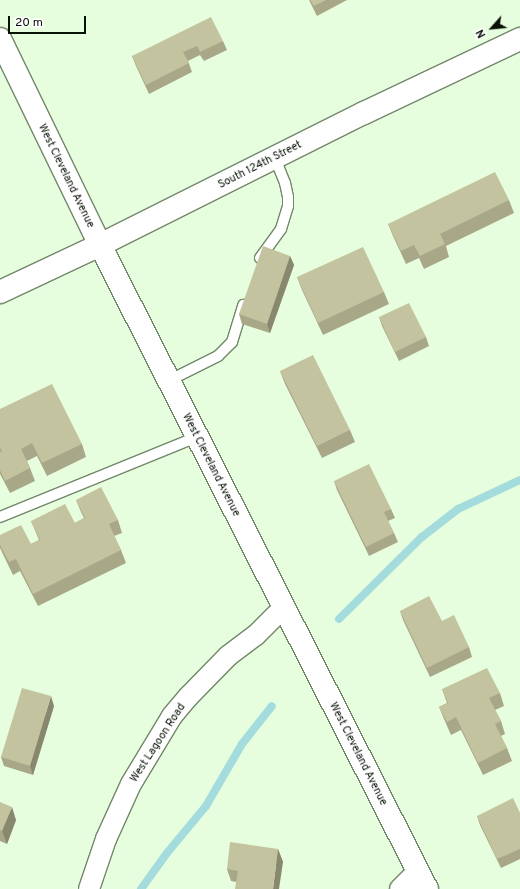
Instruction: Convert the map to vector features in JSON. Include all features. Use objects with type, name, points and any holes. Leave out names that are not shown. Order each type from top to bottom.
[{"type":"main road","name":"South 124th Street","points":[[0,292],[100,246],[275,158],[520,39]]},
{"type":"main road","name":"West Cleveland Avenue","points":[[0,40],[100,246],[422,880]]},
{"type":"street","name":"West Lagoon Road","points":[[89,889],[106,839],[131,784],[172,716],[188,697],[228,656],[255,636],[283,608]]},
{"type":"street","points":[[400,889],[422,880]]},
{"type":"lane","points":[[256,270],[267,247],[281,229],[288,206],[285,183],[275,158]]},
{"type":"lane","points":[[168,381],[218,356],[232,342],[247,292]]},
{"type":"lane","points":[[0,517],[197,437]]},
{"type":"building","points":[[310,0],[326,0],[314,6]]},
{"type":"building","points":[[211,17],[223,41],[200,52],[197,46],[183,52],[189,63],[146,85],[132,56]]},
{"type":"building","points":[[495,172],[509,200],[440,234],[445,244],[420,256],[414,245],[401,251],[388,224]]},
{"type":"building","points":[[263,246],[290,256],[267,324],[239,314]]},
{"type":"building","points":[[363,247],[384,292],[318,323],[297,277]]},
{"type":"building","points":[[409,303],[426,337],[395,352],[379,317]]},
{"type":"building","points":[[313,355],[350,430],[317,446],[280,371]]},
{"type":"building","points":[[52,384],[82,444],[42,463],[32,443],[21,449],[30,468],[5,481],[0,470],[0,452],[2,451],[0,448],[0,409]]},
{"type":"building","points":[[369,464],[391,509],[384,512],[394,533],[366,547],[334,481]]},
{"type":"building","points":[[101,487],[118,520],[109,524],[121,550],[33,594],[16,559],[9,562],[0,545],[0,535],[21,525],[31,544],[40,540],[31,521],[65,504],[75,523],[85,518],[76,500]]},
{"type":"building","points":[[429,596],[442,621],[454,615],[469,647],[427,668],[400,611]]},
{"type":"building","points":[[487,668],[500,693],[489,698],[501,721],[495,724],[507,748],[478,763],[456,717],[447,722],[439,707],[448,703],[442,689]]},
{"type":"building","points":[[22,688],[51,696],[30,766],[1,757]]},
{"type":"building","points":[[513,798],[520,813],[520,849],[497,859],[477,816]]},
{"type":"building","points":[[0,802],[12,807],[2,831],[0,830]]},
{"type":"building","points":[[230,842],[278,849],[273,889],[235,889],[238,871],[227,869]]},
{"type":"waterway","points":[[339,619],[422,537],[458,509],[520,480]]},
{"type":"waterway","points":[[141,889],[167,853],[206,806],[242,744],[272,706]]}]
